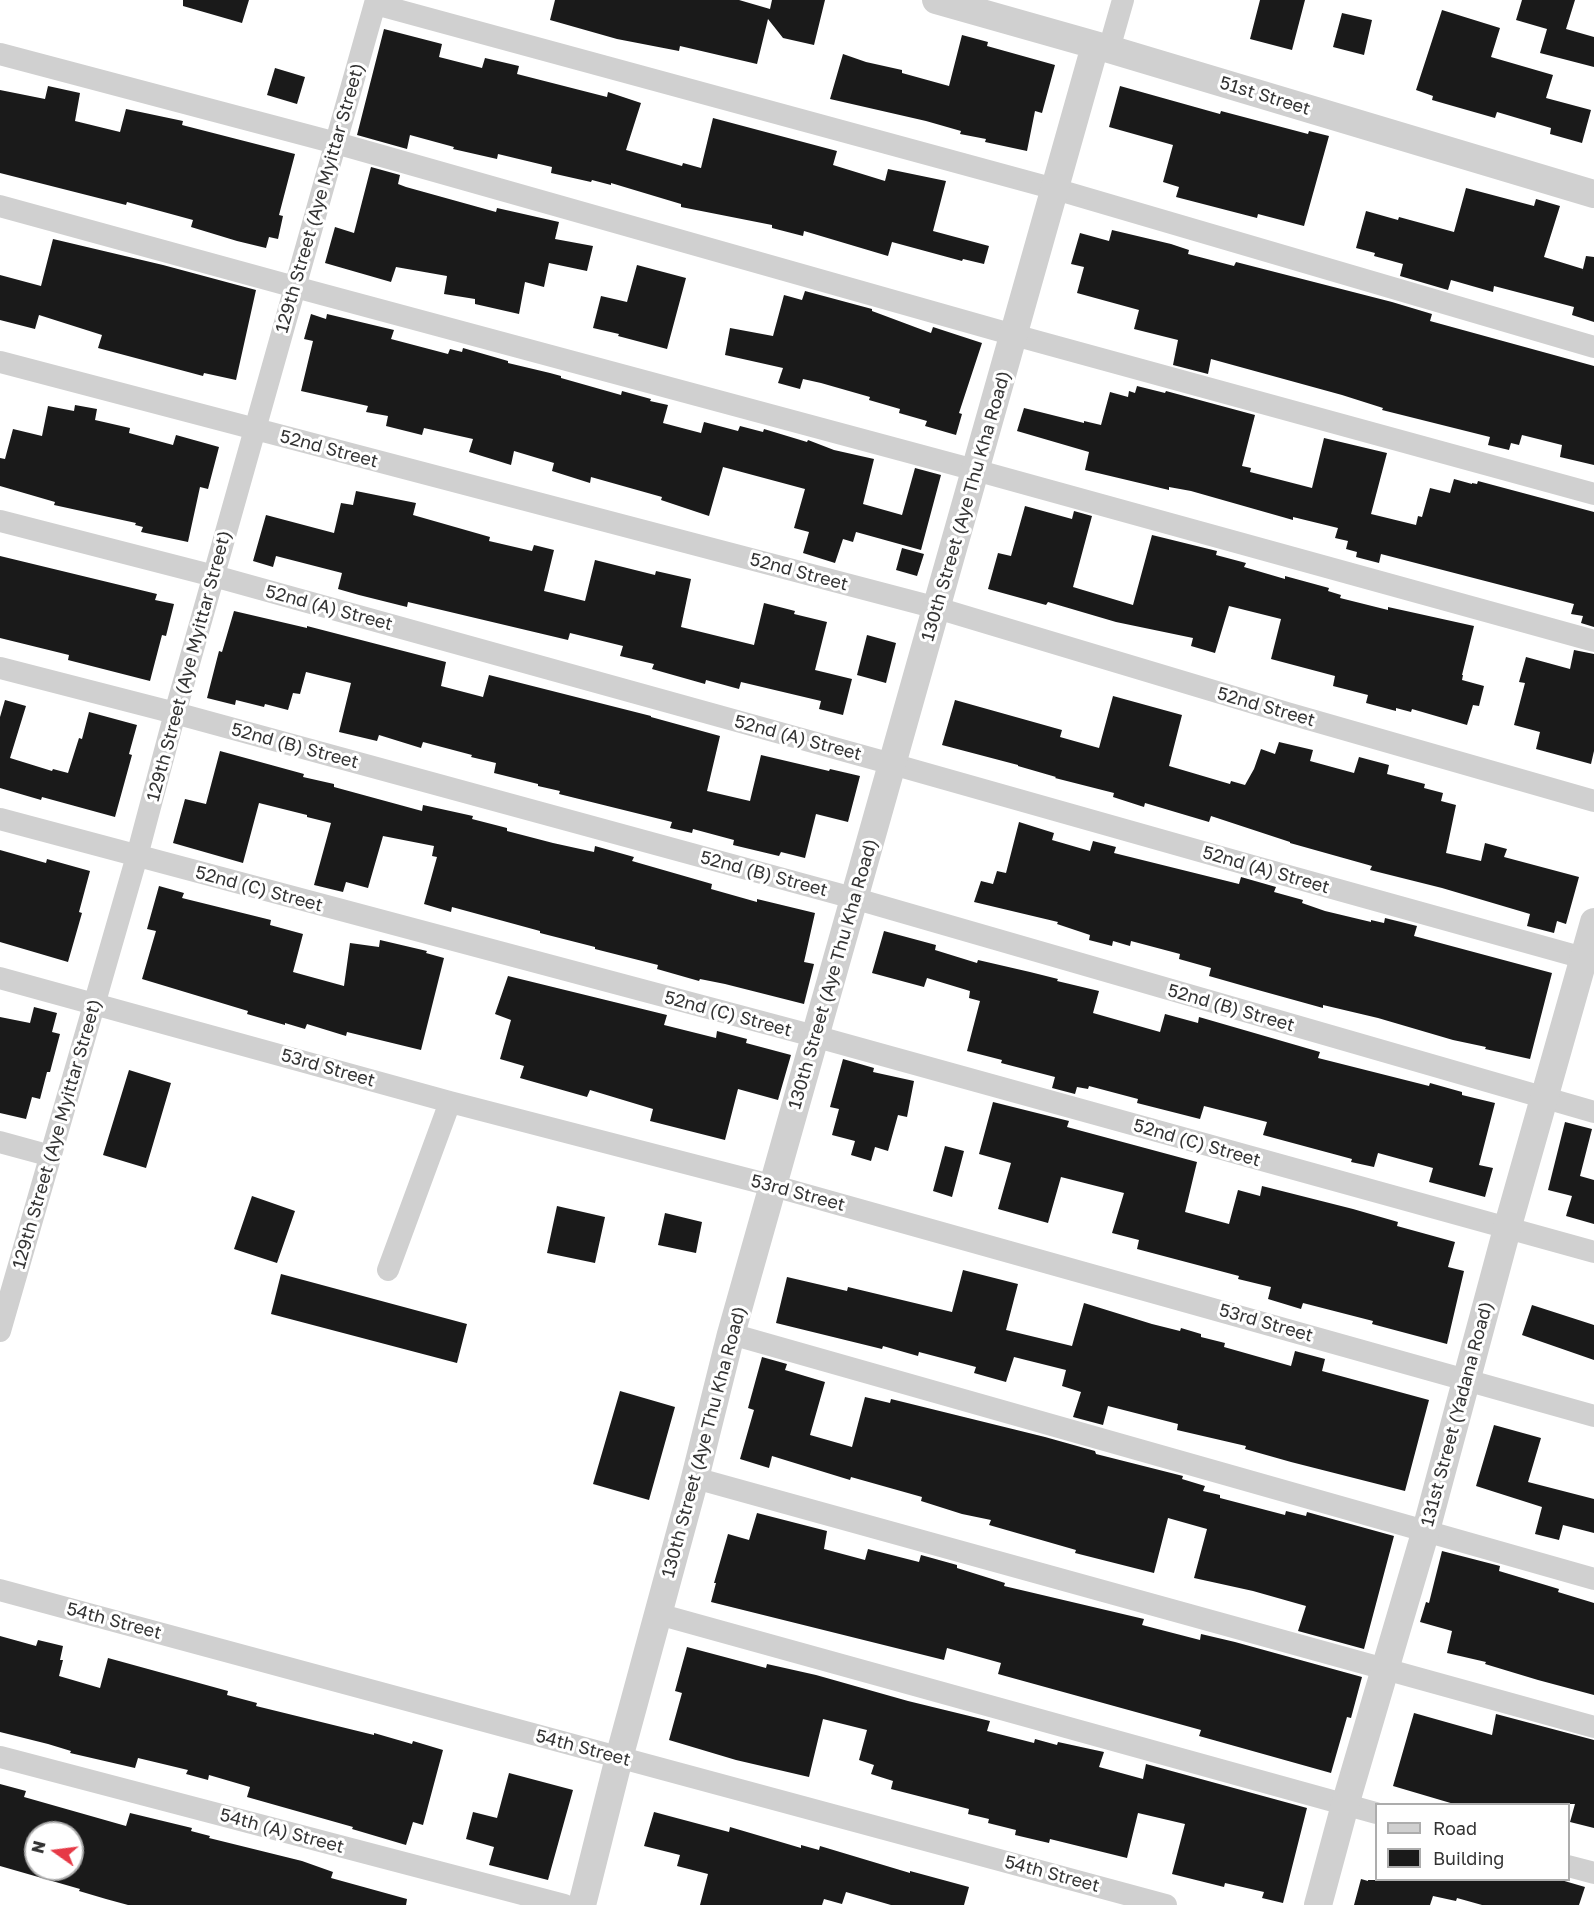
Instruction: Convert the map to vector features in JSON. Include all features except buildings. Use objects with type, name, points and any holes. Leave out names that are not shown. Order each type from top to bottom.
[{"type":"street","name":"51st Street","points":[[936,0],[1102,47],[1594,194]]},
{"type":"street","points":[[1102,47],[1123,0]]},
{"type":"street","points":[[375,2],[1055,189],[1594,346]]},
{"type":"street","name":"129th Street (Aye Myittar Street)","points":[[0,1331],[5,1295],[51,1156],[95,1003],[375,2]]},
{"type":"street","name":"130th Street (Aye Thu Kha Road)","points":[[582,1905],[731,1334],[814,1036],[1055,189],[1102,47]]},
{"type":"street","points":[[0,54],[336,143],[1594,494]]},
{"type":"street","points":[[0,206],[975,470],[1594,641]]},
{"type":"street","name":"52nd Street","points":[[0,362],[937,609],[1594,801]]},
{"type":"street","name":"52nd (A) Street","points":[[0,521],[213,576],[1589,959]]},
{"type":"street","name":"52nd (B) Street","points":[[0,668],[175,713],[853,898],[1594,1112]]},
{"type":"street","name":"52nd (C) Street","points":[[0,819],[814,1036],[1594,1252]]},
{"type":"street","name":"131st Street (Yadana Road)","points":[[1318,1905],[1426,1530],[1544,1099],[1589,959],[1594,922]]},
{"type":"street","name":"53rd Street","points":[[0,978],[450,1102],[774,1186],[1594,1416]]},
{"type":"street","points":[[388,1270],[450,1102]]},
{"type":"street","points":[[0,1142],[51,1156]]},
{"type":"street","points":[[731,1334],[1594,1579]]},
{"type":"street","points":[[695,1478],[1594,1727]]},
{"type":"street","name":"54th Street","points":[[0,1590],[1166,1905]]},
{"type":"street","points":[[658,1614],[1375,1812]]},
{"type":"street","name":"54th (A) Street","points":[[0,1757],[564,1905]]},
{"type":"street","points":[[1570,1866],[1594,1873]]}]
